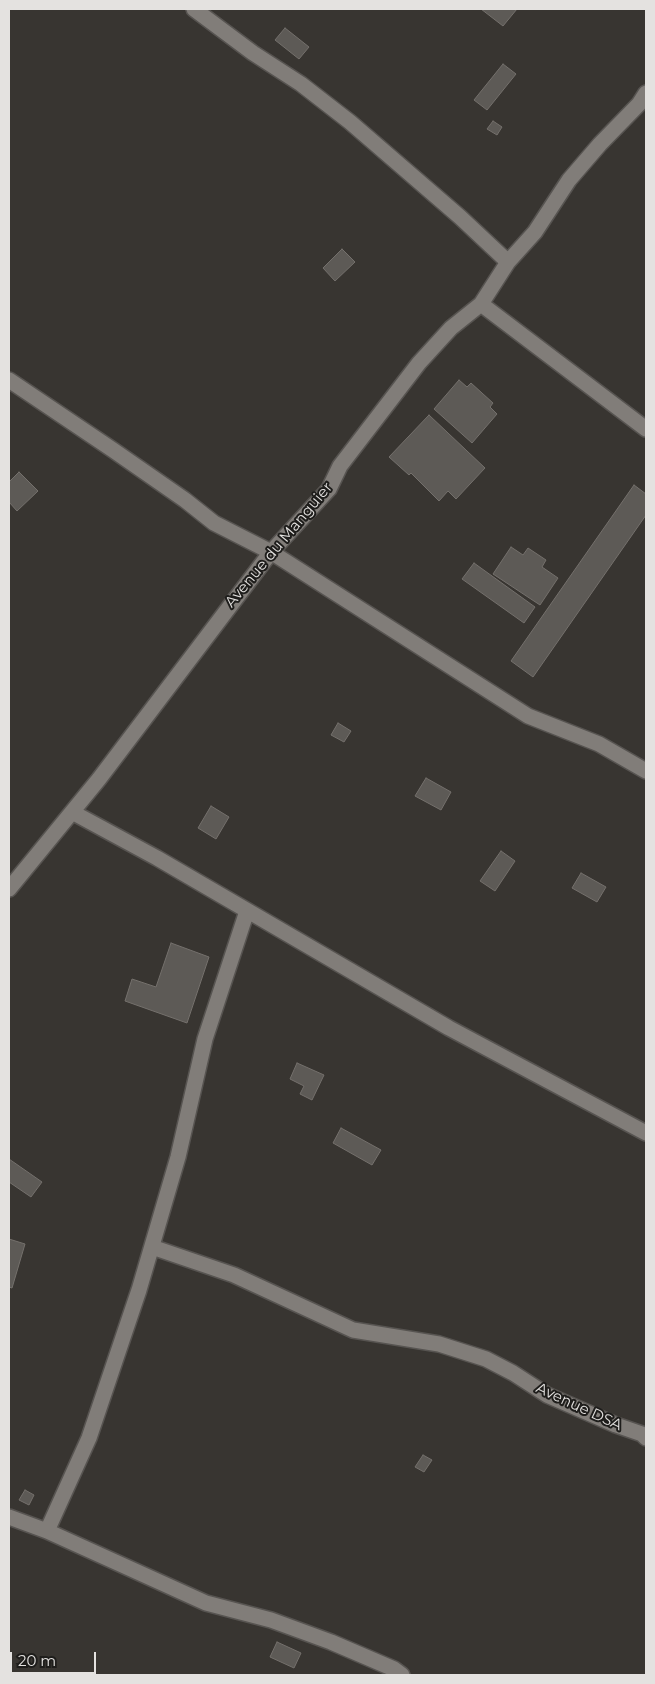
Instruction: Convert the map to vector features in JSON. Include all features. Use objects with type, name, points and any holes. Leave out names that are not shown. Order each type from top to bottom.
[{"type":"street","points":[[194,9],[350,122],[460,216],[508,262]]},
{"type":"street","name":"Avenue du Manguier","points":[[9,889],[72,812],[271,552],[329,489],[340,466],[419,363],[451,328],[481,304],[508,262],[535,232],[569,180],[600,144],[639,104],[646,93]]},
{"type":"street","points":[[481,304],[646,429]]},
{"type":"street","points":[[9,380],[114,450],[214,523],[271,552],[528,716],[598,744],[646,771]]},
{"type":"street","points":[[72,812],[157,858],[449,1028],[646,1133]]},
{"type":"street","points":[[47,1531],[89,1438],[139,1290],[178,1157],[205,1039],[246,911]]},
{"type":"street","name":"Avenue DSA","points":[[152,1247],[234,1275],[353,1330],[439,1344],[486,1359],[513,1373],[547,1395],[616,1425],[642,1434],[646,1438]]},
{"type":"street","points":[[9,1517],[47,1531],[206,1603],[271,1620],[331,1642],[394,1669],[402,1675]]},
{"type":"building","points":[[481,9],[517,9],[503,26]]},
{"type":"building","points":[[285,28],[309,47],[299,59],[275,40]]},
{"type":"building","points":[[503,64],[516,74],[487,110],[474,100]]},
{"type":"building","points":[[493,121],[502,127],[497,135],[487,129]]},
{"type":"building","points":[[342,249],[355,262],[335,281],[323,268]]},
{"type":"building","points":[[459,380],[467,387],[471,383],[493,403],[490,407],[497,414],[472,443],[434,409]]},
{"type":"building","points":[[429,415],[485,468],[456,499],[448,491],[439,501],[411,473],[409,475],[389,457]]},
{"type":"building","points":[[19,472],[38,491],[17,511],[9,502],[9,482]]},
{"type":"building","points":[[634,485],[646,494],[646,515],[533,677],[511,661]]},
{"type":"building","points":[[511,547],[523,555],[528,548],[546,560],[542,567],[558,578],[540,605],[493,574]]},
{"type":"building","points":[[474,563],[535,607],[524,623],[462,579]]},
{"type":"building","points":[[338,723],[351,731],[344,742],[331,735]]},
{"type":"building","points":[[426,778],[451,792],[441,810],[415,796]]},
{"type":"building","points":[[211,806],[229,817],[216,839],[198,828]]},
{"type":"building","points":[[501,851],[515,861],[495,891],[480,881]]},
{"type":"building","points":[[581,873],[606,887],[597,902],[572,888]]},
{"type":"building","points":[[171,943],[209,957],[187,1023],[125,1001],[132,979],[156,987]]},
{"type":"building","points":[[297,1063],[324,1075],[312,1100],[300,1094],[304,1086],[290,1079]]},
{"type":"building","points":[[341,1128],[381,1150],[372,1165],[333,1143]]},
{"type":"building","points":[[9,1159],[42,1182],[31,1197],[9,1182]]},
{"type":"building","points":[[9,1239],[25,1244],[12,1288],[9,1287]]},
{"type":"building","points":[[423,1455],[432,1460],[424,1472],[415,1467]]},
{"type":"building","points":[[25,1490],[34,1495],[29,1505],[19,1500]]},
{"type":"building","points":[[277,1642],[301,1653],[294,1668],[270,1657]]}]
